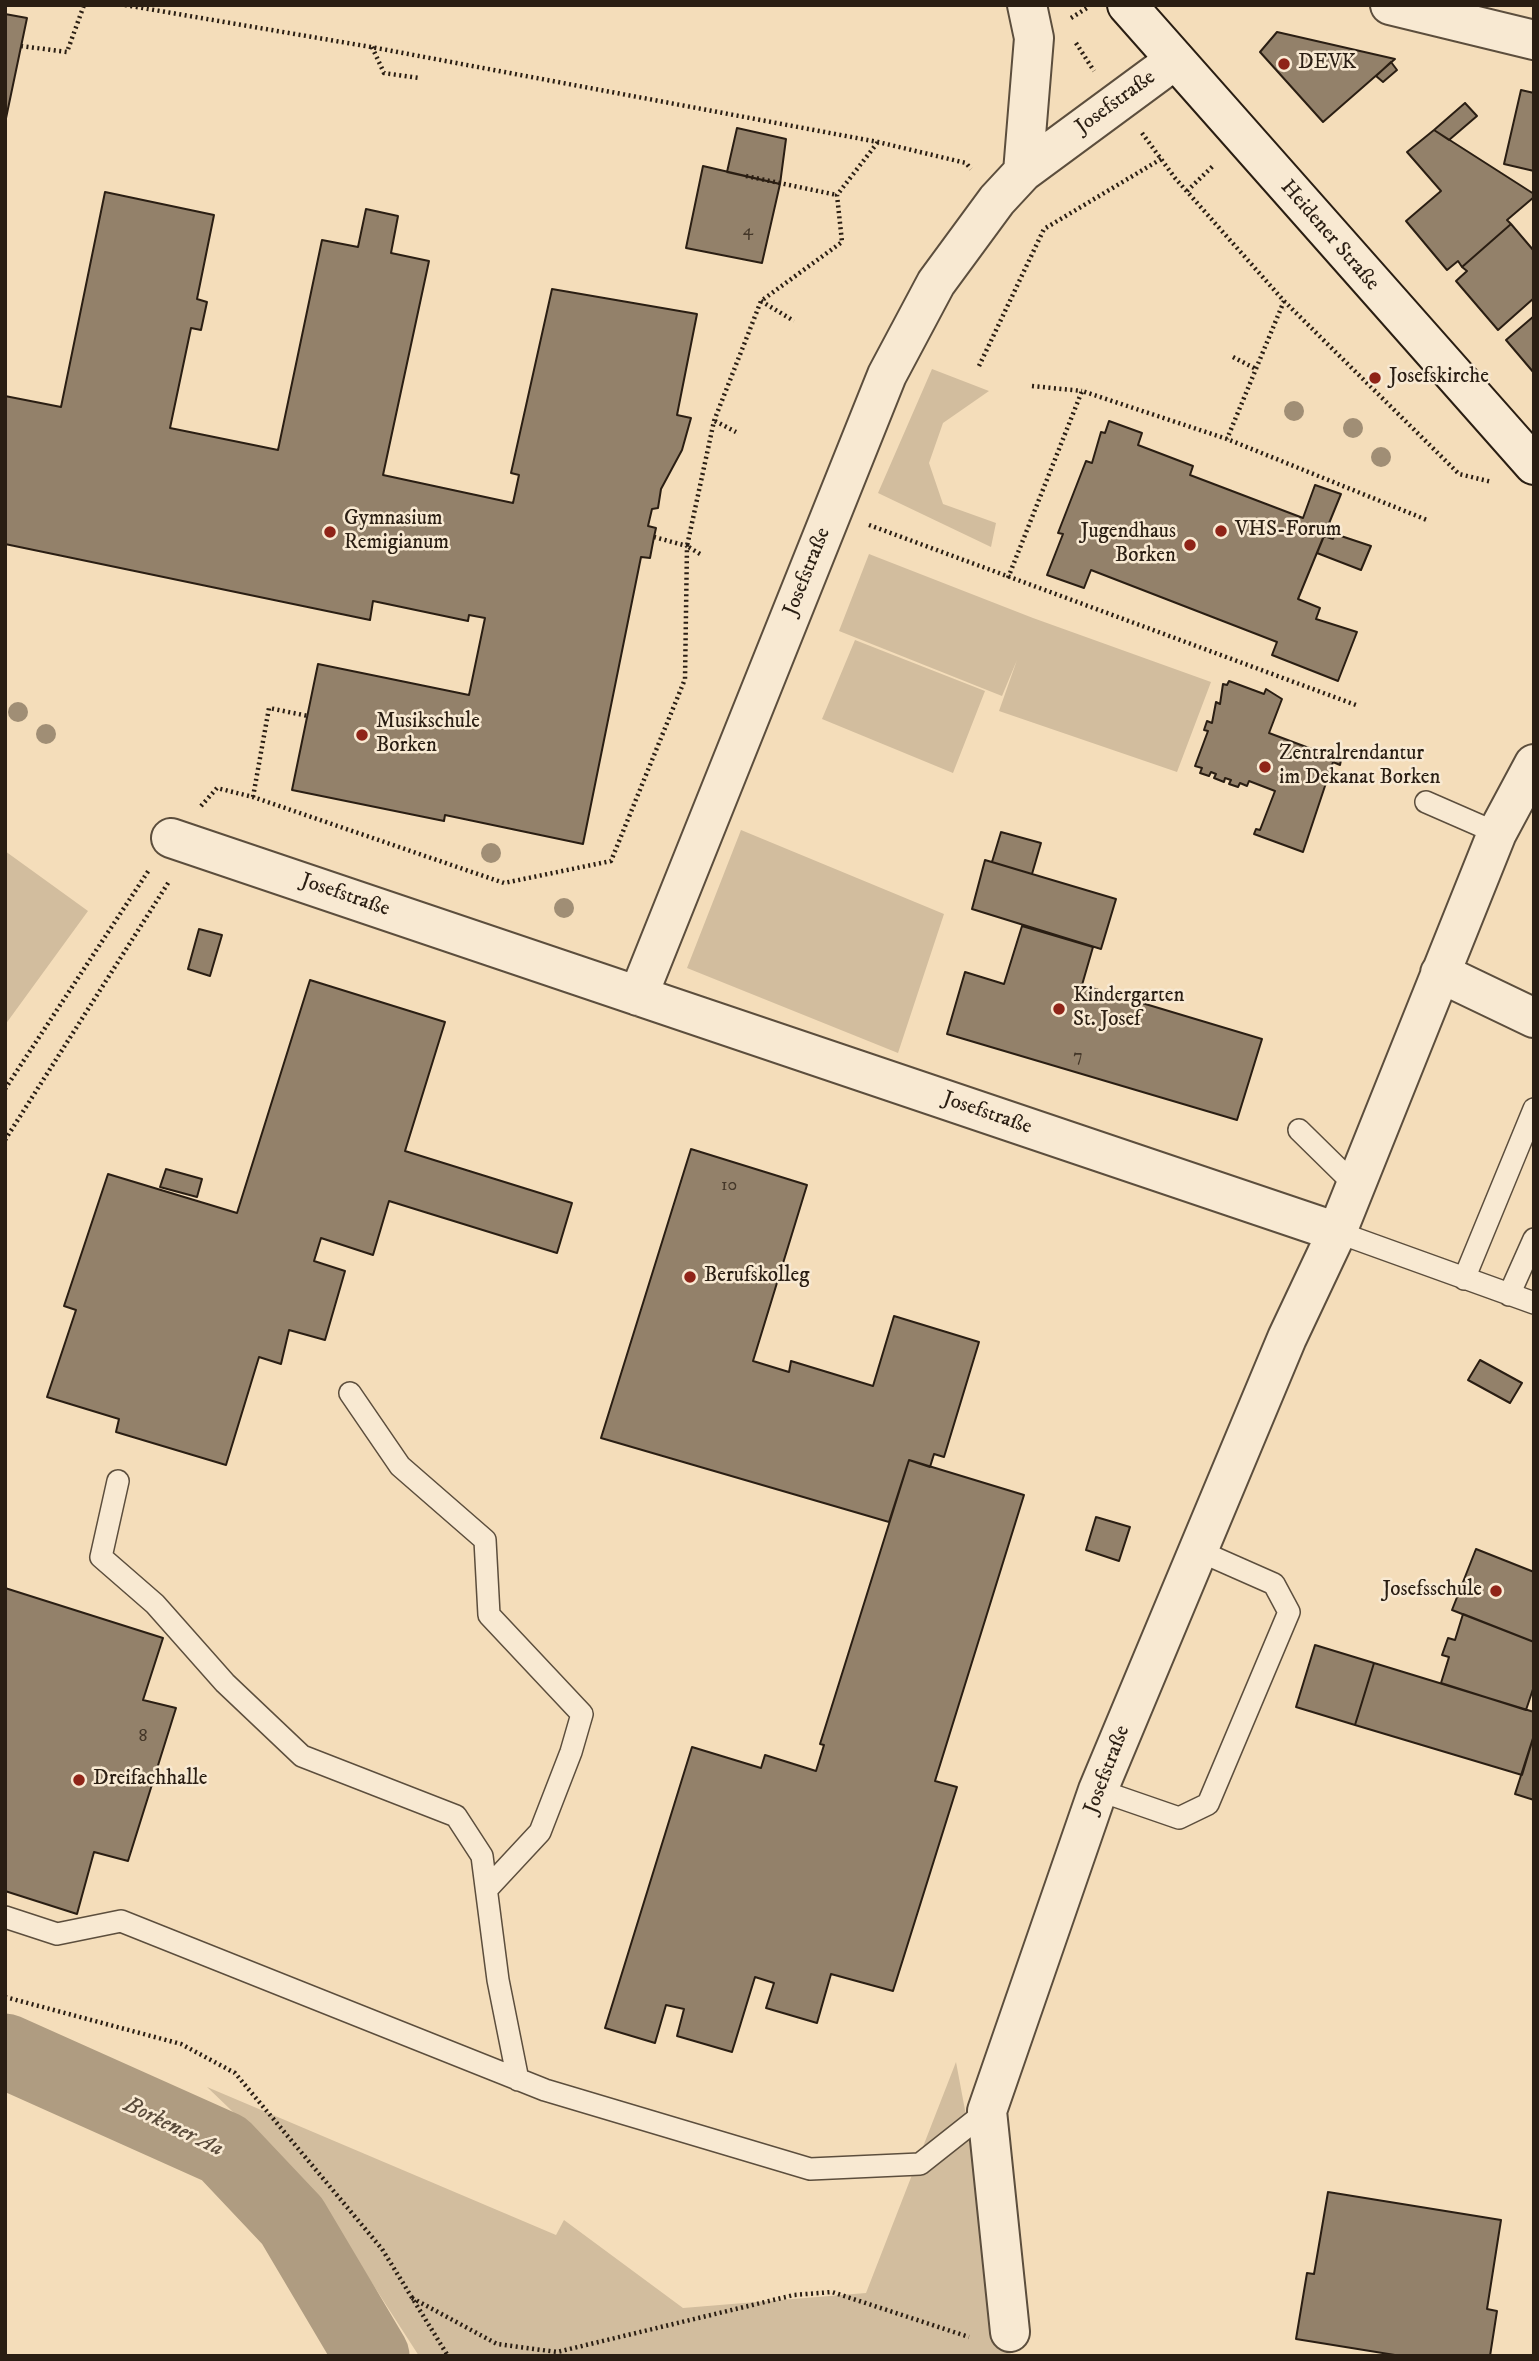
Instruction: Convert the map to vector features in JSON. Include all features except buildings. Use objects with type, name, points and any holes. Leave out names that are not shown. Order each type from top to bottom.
[{"type":"street","points":[[1023,172],[1034,38],[1027,5]]},
{"type":"street","name":"Heidener Straße","points":[[1127,5],[1534,465]]},
{"type":"street","points":[[1390,5],[1534,40]]},
{"type":"street","name":"Josefstraße","points":[[638,996],[905,337],[936,284],[997,200],[1023,172],[1175,60]]},
{"type":"street","name":"Josefstraße","points":[[1010,2332],[987,2111],[1098,1790],[1287,1338],[1336,1232],[1497,832],[1534,764]]},
{"type":"street","name":"Josefstraße","points":[[182,841],[1336,1232]]},
{"type":"street","points":[[1440,973],[1534,1018]]},
{"type":"lane","points":[[1426,802],[1497,832]]},
{"type":"lane","points":[[1464,1279],[1534,1109]]},
{"type":"lane","points":[[1300,1130],[1355,1185]]},
{"type":"lane","points":[[1336,1232],[1534,1303]]},
{"type":"lane","points":[[1509,1295],[1534,1239]]},
{"type":"lane","points":[[350,1393],[400,1466],[485,1540],[489,1615],[582,1714],[571,1752],[540,1832],[487,1889]]},
{"type":"lane","points":[[118,1481],[101,1558],[155,1604],[225,1683],[302,1756],[456,1816],[482,1856],[498,1980],[518,2080]]},
{"type":"lane","points":[[1098,1790],[1178,1818],[1208,1804],[1289,1612],[1274,1584],[1197,1550]]},
{"type":"lane","points":[[5,1917],[57,1934],[121,1920],[518,2080],[810,2169],[920,2164],[987,2111]]},
{"type":"path","points":[[21,46],[67,52],[84,5]]},
{"type":"path","points":[[125,5],[371,47],[878,142],[966,163],[997,200]]},
{"type":"path","points":[[371,47],[384,73],[419,78]]},
{"type":"path","points":[[1148,140],[1187,191],[1284,301],[1460,474]]},
{"type":"path","points":[[5,1089],[218,788],[253,797],[504,883],[611,861],[685,679],[687,546],[714,421],[761,301],[842,242],[837,195],[878,142]]},
{"type":"path","points":[[979,366],[1044,229],[1161,159]]},
{"type":"path","points":[[1187,191],[1218,162]]},
{"type":"path","points":[[746,176],[837,195]]},
{"type":"path","points":[[761,301],[794,321]]},
{"type":"path","points":[[1227,439],[1284,301]]},
{"type":"path","points":[[1233,357],[1256,369]]},
{"type":"path","points":[[1032,386],[1082,391],[1227,439],[1427,520]]},
{"type":"path","points":[[1007,578],[1082,391]]},
{"type":"path","points":[[714,421],[736,432]]},
{"type":"path","points":[[833,511],[1007,578],[1356,705]]},
{"type":"path","points":[[654,537],[687,546],[699,554]]},
{"type":"path","points":[[253,797],[269,708],[308,716]]},
{"type":"path","points":[[5,1139],[182,841]]},
{"type":"path","points":[[5,1997],[181,2044],[235,2073],[382,2249],[448,2356]]},
{"type":"path","points":[[412,2298],[497,2344],[557,2352],[794,2295],[832,2292],[971,2338]]},
{"type":"shaded area","points":[[932,369],[989,391],[943,423],[929,463],[943,504],[996,523],[991,547],[878,493]]},
{"type":"shaded area","points":[[869,554],[1033,618],[1211,682],[1177,772],[999,711],[1017,660],[1002,696],[839,631]]},
{"type":"shaded area","points":[[855,640],[985,691],[953,773],[822,719]]},
{"type":"shaded area","points":[[741,830],[944,914],[898,1053],[687,968]]},
{"type":"shaded area","points":[[5,851],[88,911],[5,1025]]},
{"type":"shaded area","points":[[956,2062],[1011,2356],[419,2356],[341,2235],[255,2133],[207,2087],[556,2235],[564,2220],[683,2308],[866,2293]]},
{"type":"waterway","name":"Borkener Aa","points":[[5,2051],[224,2149],[292,2221],[372,2356]]},
{"type":"place","name":"DEVK","points":[[1284,64]]},
{"type":"place","name":"Josefskirche","points":[[1375,378]]},
{"type":"place","name":"VHS-Forum","points":[[1221,531]]},
{"type":"place","name":"Gymnasium Remigianum","points":[[330,532]]},
{"type":"place","name":"Jugendhaus Borken","points":[[1190,545]]},
{"type":"place","name":"Musikschule Borken","points":[[362,735]]},
{"type":"place","name":"Zentralrendantur im Dekanat Borken","points":[[1265,767]]},
{"type":"place","name":"Kindergarten St. Josef","points":[[1059,1009]]},
{"type":"place","name":"Berufskolleg","points":[[690,1277]]},
{"type":"place","name":"Josefsschule","points":[[1496,1591]]},
{"type":"place","name":"Dreifachhalle","points":[[79,1780]]}]
